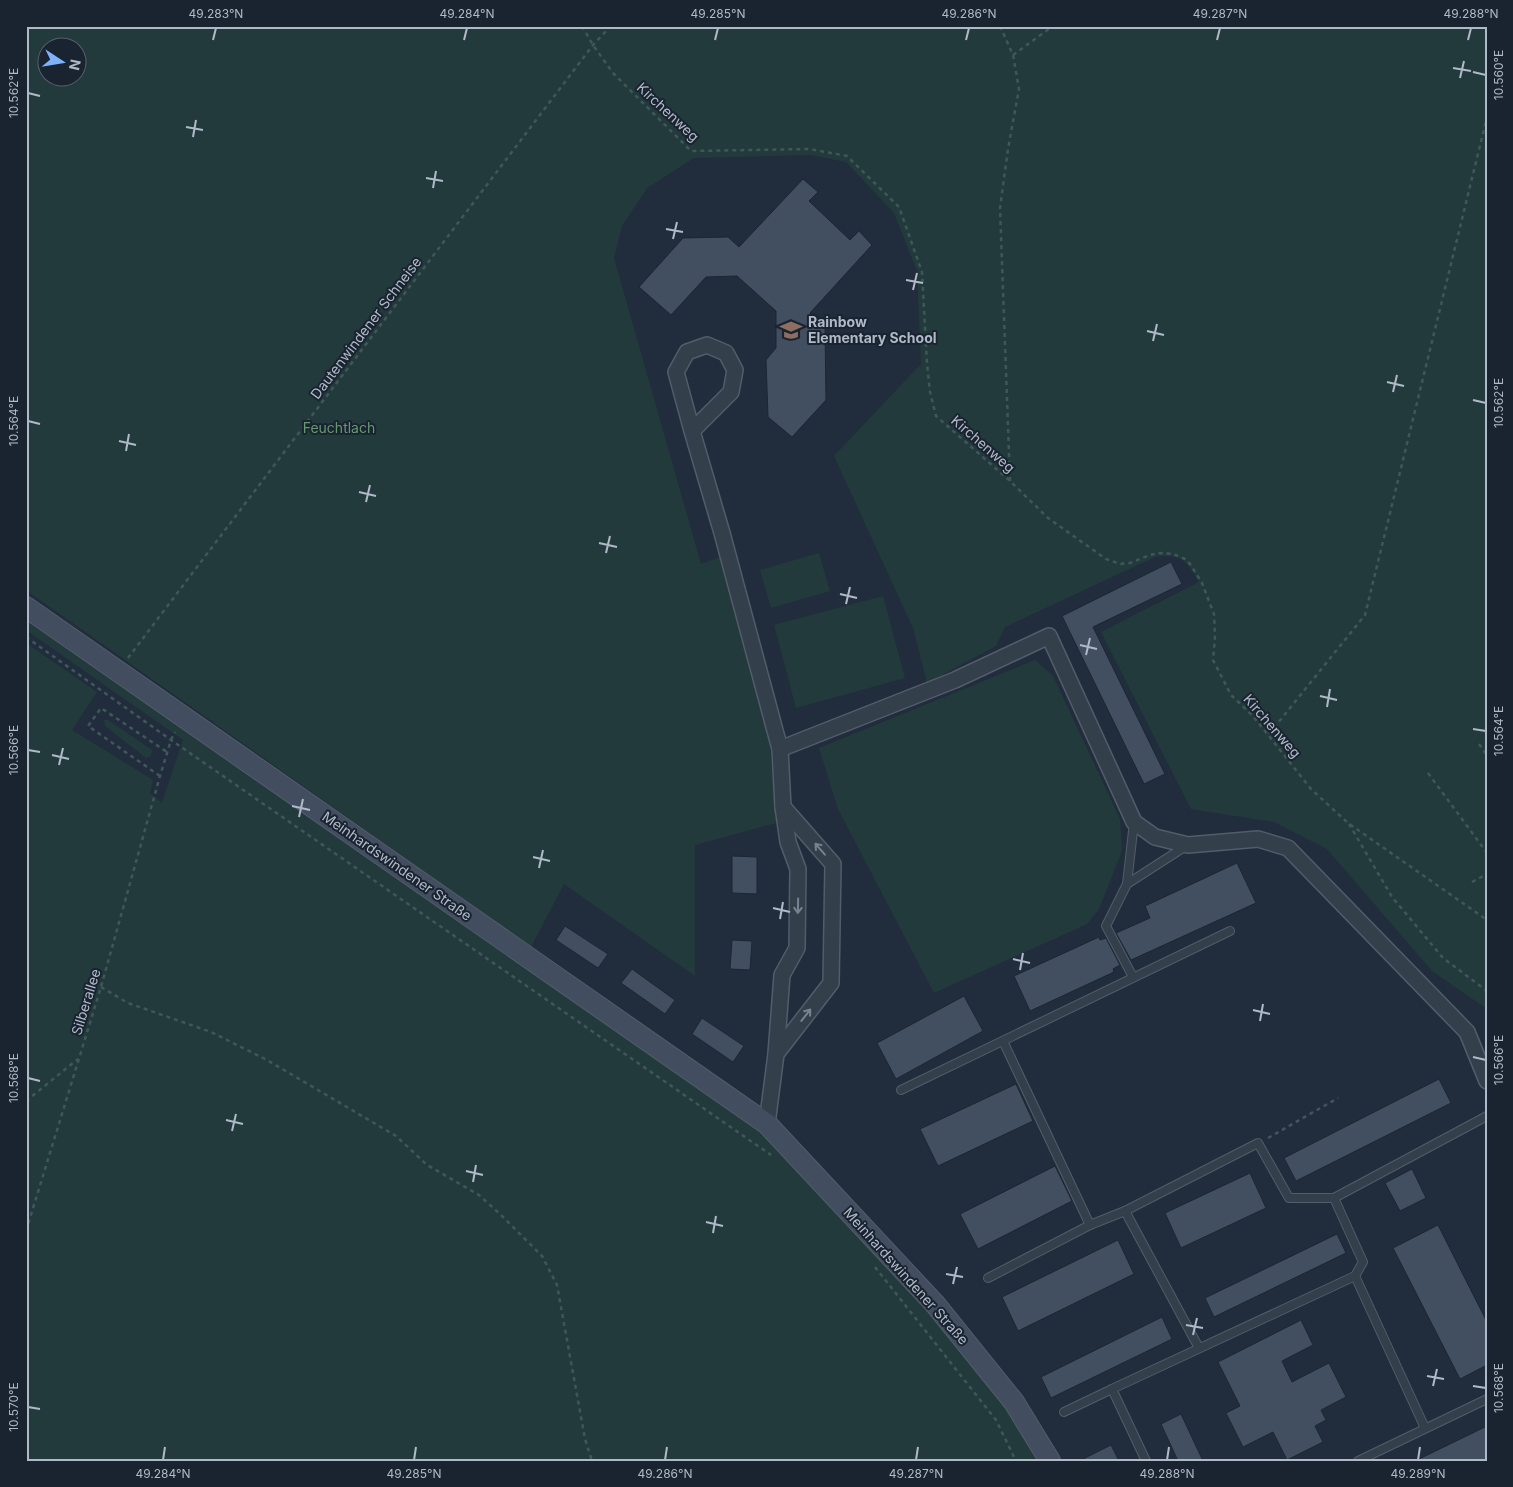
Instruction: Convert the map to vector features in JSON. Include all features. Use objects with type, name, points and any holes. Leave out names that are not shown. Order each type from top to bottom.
[{"type":"street","points":[[692,430],[731,392],[735,370],[726,353],[707,345],[687,352],[676,372],[692,430],[722,533],[780,749],[783,807],[788,842],[798,869],[797,948],[782,975],[776,1054],[767,1124]]},
{"type":"street","name":"Meinhardswindener Straße","points":[[26,607],[767,1124],[935,1304],[1014,1402],[1050,1461]]},
{"type":"street","points":[[780,749],[955,680],[1050,636],[1134,822],[1155,837],[1188,845],[1258,839],[1288,848],[1467,1032],[1487,1081]]},
{"type":"street","points":[[776,1054],[831,983],[833,864],[783,807]]},
{"type":"lane","points":[[1133,977],[1106,926],[1127,884],[1134,822]]},
{"type":"lane","points":[[1127,884],[1188,845]]},
{"type":"lane","points":[[901,1090],[1230,931]]},
{"type":"lane","points":[[1003,1040],[1090,1224]]},
{"type":"lane","points":[[988,1278],[1090,1224],[1124,1211],[1258,1144],[1289,1198],[1334,1198],[1487,1116]]},
{"type":"lane","points":[[1064,1412],[1355,1276],[1363,1262],[1334,1198]]},
{"type":"lane","points":[[1124,1211],[1199,1348]]},
{"type":"lane","points":[[1355,1276],[1425,1428]]},
{"type":"lane","points":[[1112,1389],[1146,1461]]},
{"type":"lane","points":[[1358,1461],[1487,1399]]},
{"type":"path","name":"Kirchenweg","points":[[582,26],[592,45],[613,73],[691,151],[810,149],[847,156],[899,207],[922,272],[927,364],[930,392],[936,416],[1010,481],[1048,518],[1106,559],[1120,564],[1130,563],[1150,555],[1173,554],[1185,559],[1202,583],[1214,614],[1213,660],[1230,694],[1253,716],[1311,788],[1348,823]]},
{"type":"path","name":"Dautenwindener Schneise","points":[[119,671],[592,45],[611,26]]},
{"type":"path","points":[[1000,26],[1013,55],[1019,89],[1000,208],[1010,481]]},
{"type":"path","points":[[1013,55],[1053,26]]},
{"type":"path","points":[[1268,735],[1365,615],[1487,117]]},
{"type":"path","points":[[26,637],[171,740],[776,1159]]},
{"type":"path","points":[[160,776],[88,726],[101,708],[167,752]]},
{"type":"path","name":"Silberallee","points":[[26,1231],[101,987],[167,752],[182,716]]},
{"type":"path","points":[[1479,744],[1487,755]]},
{"type":"path","points":[[1428,773],[1487,853]]},
{"type":"path","points":[[1348,823],[1487,920]]},
{"type":"path","points":[[1348,823],[1392,897],[1443,958],[1487,991]]},
{"type":"path","points":[[1472,882],[1487,874]]},
{"type":"path","points":[[101,987],[128,1003],[211,1032],[267,1060],[396,1136],[427,1165],[479,1195],[501,1215],[542,1256],[557,1285],[584,1439],[592,1461]]},
{"type":"path","points":[[26,1101],[79,1058]]},
{"type":"path","points":[[1258,1144],[1338,1098]]},
{"type":"path","points":[[874,1266],[996,1420],[1016,1461]]},
{"type":"green space","name":"Feuchtlach","points":[[26,26],[1487,26],[1487,1009],[1432,971],[1327,849],[1274,822],[1191,809],[1101,632],[1199,582],[1191,568],[1177,557],[1155,557],[1005,627],[996,646],[927,683],[913,628],[834,456],[921,364],[917,271],[894,213],[846,162],[810,155],[694,158],[647,188],[622,226],[614,258],[701,564],[721,557],[770,742],[776,823],[695,845],[695,976],[564,884],[531,947],[26,590]]},
{"type":"green space","points":[[819,553],[830,591],[771,608],[760,570]]},
{"type":"green space","points":[[883,596],[905,678],[796,708],[774,625]]},
{"type":"green space","points":[[26,617],[766,1131],[935,1309],[1009,1403],[1041,1461],[26,1461],[26,643],[97,692],[72,730],[153,780],[150,793],[162,803],[183,740],[26,630]]},
{"type":"green space","points":[[1035,660],[1053,676],[1120,819],[1122,851],[1099,909],[1087,924],[934,993],[838,809],[819,748]]},
{"type":"green space","points":[[104,720],[108,720],[152,750],[151,756],[146,758],[105,726]]},
{"type":"building","points":[[803,179],[818,192],[809,201],[850,240],[859,231],[872,245],[810,313],[825,327],[826,400],[792,437],[768,417],[766,360],[776,348],[776,311],[737,276],[706,277],[671,315],[639,287],[683,238],[728,237],[739,247]]},
{"type":"building","points":[[1171,562],[1182,584],[1093,627],[1165,774],[1144,784],[1062,616]]},
{"type":"building","points":[[732,856],[757,857],[757,894],[732,893]]},
{"type":"building","points":[[1237,863],[1256,903],[1131,960],[1116,933],[1150,918],[1145,906]]},
{"type":"building","points":[[565,926],[608,954],[598,968],[556,940]]},
{"type":"building","points":[[1099,937],[1100,940],[1106,938],[1120,965],[1113,969],[1114,972],[1030,1011],[1014,976]]},
{"type":"building","points":[[732,940],[752,941],[750,970],[730,969]]},
{"type":"building","points":[[632,969],[675,1000],[665,1014],[621,983]]},
{"type":"building","points":[[964,996],[983,1031],[896,1079],[877,1043]]},
{"type":"building","points":[[702,1018],[744,1046],[733,1062],[692,1034]]},
{"type":"building","points":[[1439,1079],[1451,1103],[1296,1181],[1284,1158]]},
{"type":"building","points":[[1016,1084],[1033,1121],[938,1166],[920,1129]]},
{"type":"building","points":[[1055,1166],[1072,1201],[978,1249],[960,1214]]},
{"type":"building","points":[[1412,1169],[1426,1198],[1400,1211],[1385,1183]]},
{"type":"building","points":[[1250,1173],[1266,1208],[1181,1248],[1165,1213]]},
{"type":"building","points":[[1438,1225],[1487,1322],[1487,1365],[1460,1379],[1393,1248]]},
{"type":"building","points":[[1337,1234],[1346,1253],[1214,1317],[1205,1298]]},
{"type":"building","points":[[1118,1240],[1134,1274],[1018,1331],[1002,1297]]},
{"type":"building","points":[[1162,1317],[1172,1339],[1051,1398],[1041,1377]]},
{"type":"building","points":[[1301,1320],[1313,1345],[1282,1361],[1292,1382],[1329,1363],[1346,1397],[1321,1410],[1326,1420],[1315,1426],[1323,1442],[1287,1460],[1273,1432],[1243,1447],[1226,1413],[1240,1406],[1218,1362]]},
{"type":"building","points":[[1181,1414],[1203,1461],[1178,1461],[1161,1424]]},
{"type":"building","points":[[1487,1426],[1487,1461],[1415,1461]]},
{"type":"building","points":[[1111,1445],[1119,1461],[1079,1461]]},
{"type":"place","name":"Rainbow Elementary School","points":[[791,330]]}]
